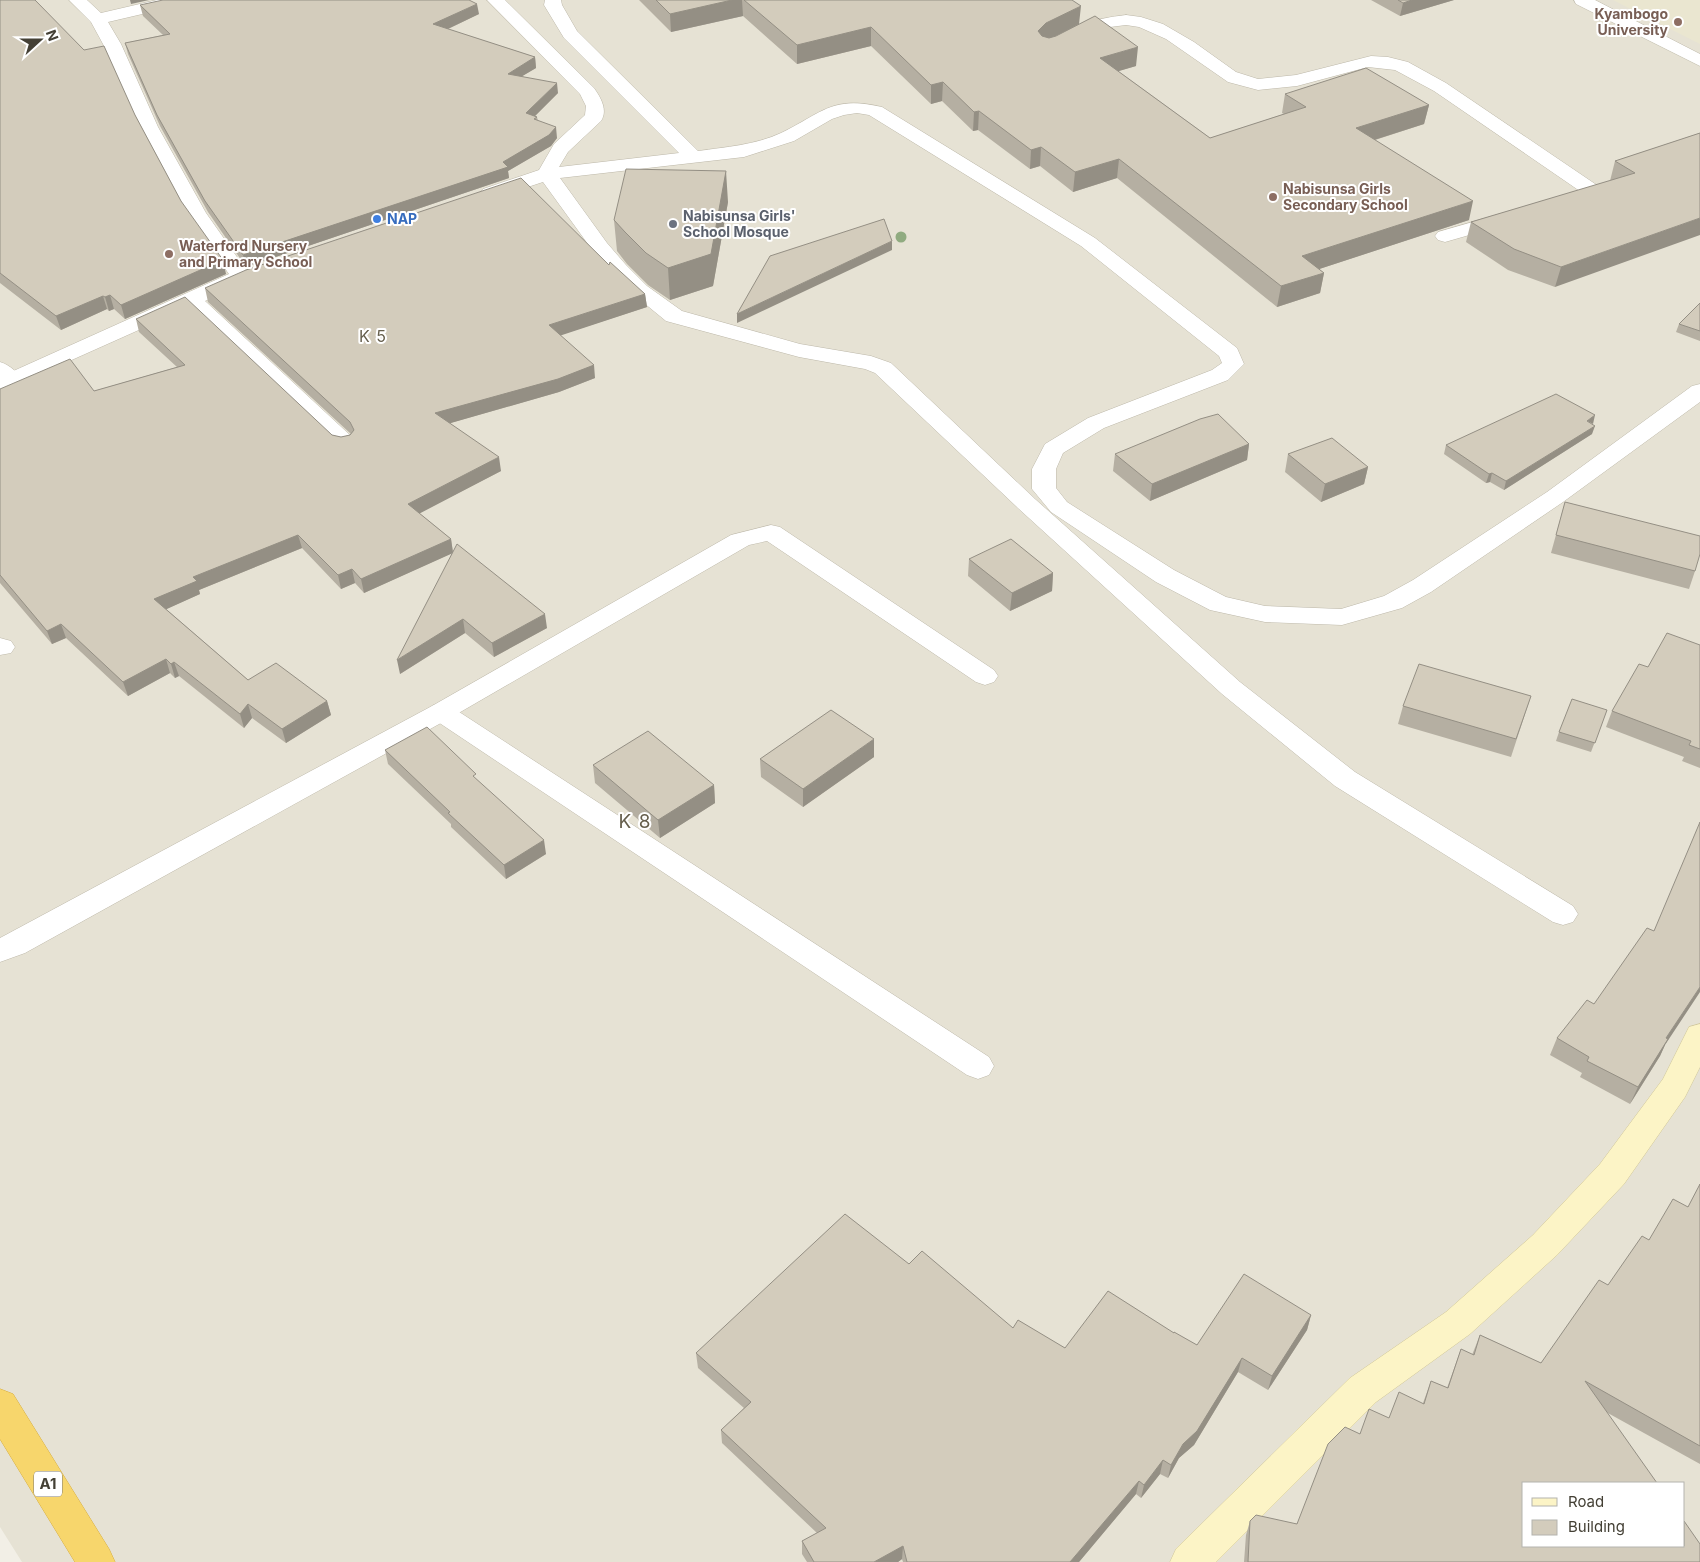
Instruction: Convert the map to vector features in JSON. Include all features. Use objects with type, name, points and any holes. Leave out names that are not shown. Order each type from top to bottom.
[{"type":"highway","name":"A1","points":[[0,1406],[96,1562]]},
{"type":"street","points":[[4,378],[249,274],[196,214],[149,127],[112,44],[98,19],[76,0]]},
{"type":"street","points":[[98,19],[179,0]]},
{"type":"street","points":[[495,0],[588,92],[595,106],[594,117],[561,148],[551,163],[547,174]]},
{"type":"street","points":[[553,0],[553,5],[570,34],[695,158]]},
{"type":"street","points":[[1582,0],[1700,61]]},
{"type":"street","points":[[1124,5],[1153,25],[1171,33],[1232,78],[1248,83],[1281,83],[1374,60],[1404,67],[1423,77],[1513,135],[1597,194],[1568,202]]},
{"type":"street","points":[[1055,45],[1078,32],[1110,21],[1126,19],[1153,25]]},
{"type":"street","points":[[473,199],[547,174],[744,151],[768,145],[787,137],[825,115],[857,107],[867,108],[899,124],[1088,242],[1229,353],[1233,364],[1220,375],[1096,423],[1053,449],[1044,469],[1044,489],[1059,507],[1165,576],[1219,604],[1265,614],[1342,617],[1392,602],[1422,586],[1555,497],[1700,391]]},
{"type":"street","points":[[547,174],[600,247],[619,269],[640,290],[674,316],[799,350],[871,363],[883,368],[1027,504],[1232,688],[1337,773],[1374,799],[1564,914]]},
{"type":"street","points":[[1445,236],[1521,215]]},
{"type":"street","points":[[190,299],[344,442]]},
{"type":"street","points":[[0,951],[441,712],[740,540],[771,532],[985,676]]},
{"type":"street","points":[[441,712],[978,1066]]},
{"type":"street","points":[[1189,1562],[1363,1390],[1458,1323],[1545,1245],[1612,1174],[1674,1088],[1700,1036]]},
{"type":"shaded area","points":[[0,0],[1700,0],[1700,1562],[22,1562],[0,1527]]},
{"type":"shaded area","name":"Kyambogo University","points":[[1613,0],[1700,0],[1700,44]]},
{"type":"building","points":[[0,0],[35,0],[84,50],[104,46],[135,115],[181,201],[223,260],[121,305],[110,295],[103,296],[56,316],[0,273]]},
{"type":"building","points":[[163,0],[469,0],[477,4],[433,24],[535,57],[508,74],[557,83],[526,113],[537,117],[534,119],[556,127],[549,135],[503,162],[508,167],[243,255],[205,201],[157,115],[125,43],[170,34],[140,5]]},
{"type":"building","points":[[656,0],[732,0],[670,14]]},
{"type":"building","points":[[744,0],[1072,0],[1081,6],[1046,23],[1038,31],[1042,36],[1049,38],[1056,36],[1095,16],[1138,47],[1100,58],[1210,138],[1306,107],[1285,94],[1366,68],[1429,105],[1356,128],[1473,201],[1302,256],[1324,273],[1281,286],[1119,159],[1075,172],[1041,147],[1031,150],[979,111],[974,112],[943,82],[931,85],[871,27],[797,45]]},
{"type":"building","points":[[1398,0],[1412,0],[1403,3]]},
{"type":"building","points":[[1700,133],[1700,218],[1561,267],[1514,249],[1471,222],[1635,173],[1615,161]]},
{"type":"building","points":[[626,169],[726,171],[711,254],[668,268],[646,253],[625,232],[614,220]]},
{"type":"building","points":[[521,178],[609,265],[610,262],[645,294],[549,325],[594,365],[558,379],[435,413],[499,457],[408,504],[451,539],[361,579],[352,569],[338,575],[298,535],[193,577],[197,581],[154,599],[248,680],[276,663],[327,701],[282,729],[248,704],[240,714],[174,662],[171,664],[166,659],[123,682],[61,624],[47,631],[0,575],[0,389],[70,359],[94,391],[185,365],[136,319],[185,297],[332,435],[341,437],[350,435],[354,430],[350,422],[205,288],[246,270]]},
{"type":"building","points":[[884,219],[892,241],[737,314],[770,256]]},
{"type":"building","points":[[1700,303],[1700,331],[1679,324]]},
{"type":"building","points":[[1556,394],[1595,415],[1587,421],[1595,426],[1506,481],[1492,473],[1489,474],[1446,445]]},
{"type":"building","points":[[1218,414],[1249,444],[1152,484],[1115,454],[1200,419]]},
{"type":"building","points":[[1332,438],[1368,467],[1325,484],[1288,454]]},
{"type":"building","points":[[1565,502],[1700,536],[1700,554],[1695,571],[1556,535]]},
{"type":"building","points":[[1011,539],[1053,573],[1012,593],[969,559]]},
{"type":"building","points":[[457,544],[545,614],[492,643],[463,619],[397,660]]},
{"type":"building","points":[[1667,633],[1700,645],[1700,749],[1689,745],[1691,741],[1612,711],[1639,664],[1648,667]]},
{"type":"building","points":[[1419,664],[1531,696],[1516,739],[1403,706]]},
{"type":"building","points":[[1572,699],[1607,710],[1595,743],[1559,732]]},
{"type":"building","points":[[831,710],[874,739],[803,789],[760,759]]},
{"type":"building","points":[[427,727],[476,774],[473,776],[544,840],[504,865],[448,813],[450,812],[385,750]]},
{"type":"building","points":[[648,731],[714,785],[658,820],[593,765]]},
{"type":"building","points":[[1700,822],[1700,987],[1666,1038],[1668,1039],[1638,1087],[1587,1061],[1589,1057],[1557,1038],[1587,1000],[1594,1004],[1647,928],[1654,931]]},
{"type":"building","points":[[1700,1184],[1700,1446],[1585,1381],[1656,1482],[1522,1482],[1522,1547],[1685,1547],[1685,1522],[1700,1544],[1700,1562],[1248,1562],[1250,1521],[1256,1515],[1297,1524],[1328,1444],[1345,1427],[1360,1434],[1369,1409],[1389,1418],[1399,1392],[1424,1404],[1431,1381],[1448,1388],[1461,1349],[1474,1355],[1480,1335],[1541,1363],[1599,1280],[1608,1285],[1642,1236],[1649,1240],[1673,1199],[1688,1207]]},
{"type":"building","points":[[845,1214],[909,1264],[922,1251],[1013,1328],[1018,1320],[1065,1348],[1108,1291],[1174,1333],[1197,1345],[1244,1274],[1311,1315],[1272,1376],[1242,1358],[1197,1431],[1183,1444],[1171,1465],[1163,1460],[1144,1485],[1139,1481],[1070,1562],[907,1562],[903,1546],[874,1562],[814,1562],[802,1541],[826,1528],[721,1430],[751,1402],[696,1353]]},
{"type":"place","name":"Kyambogo University","points":[[1678,22]]},
{"type":"place","name":"Nabisunsa Girls Secondary School","points":[[1273,197]]},
{"type":"place","name":"NAP","points":[[377,219]]},
{"type":"place","name":"Nabisunsa Girls' School Mosque","points":[[673,224]]},
{"type":"place","name":"Waterford Nursery and Primary School","points":[[169,254]]},
{"type":"district","name":"K 5","points":[[373,336]]},
{"type":"district","name":"K 8","points":[[635,821]]}]
